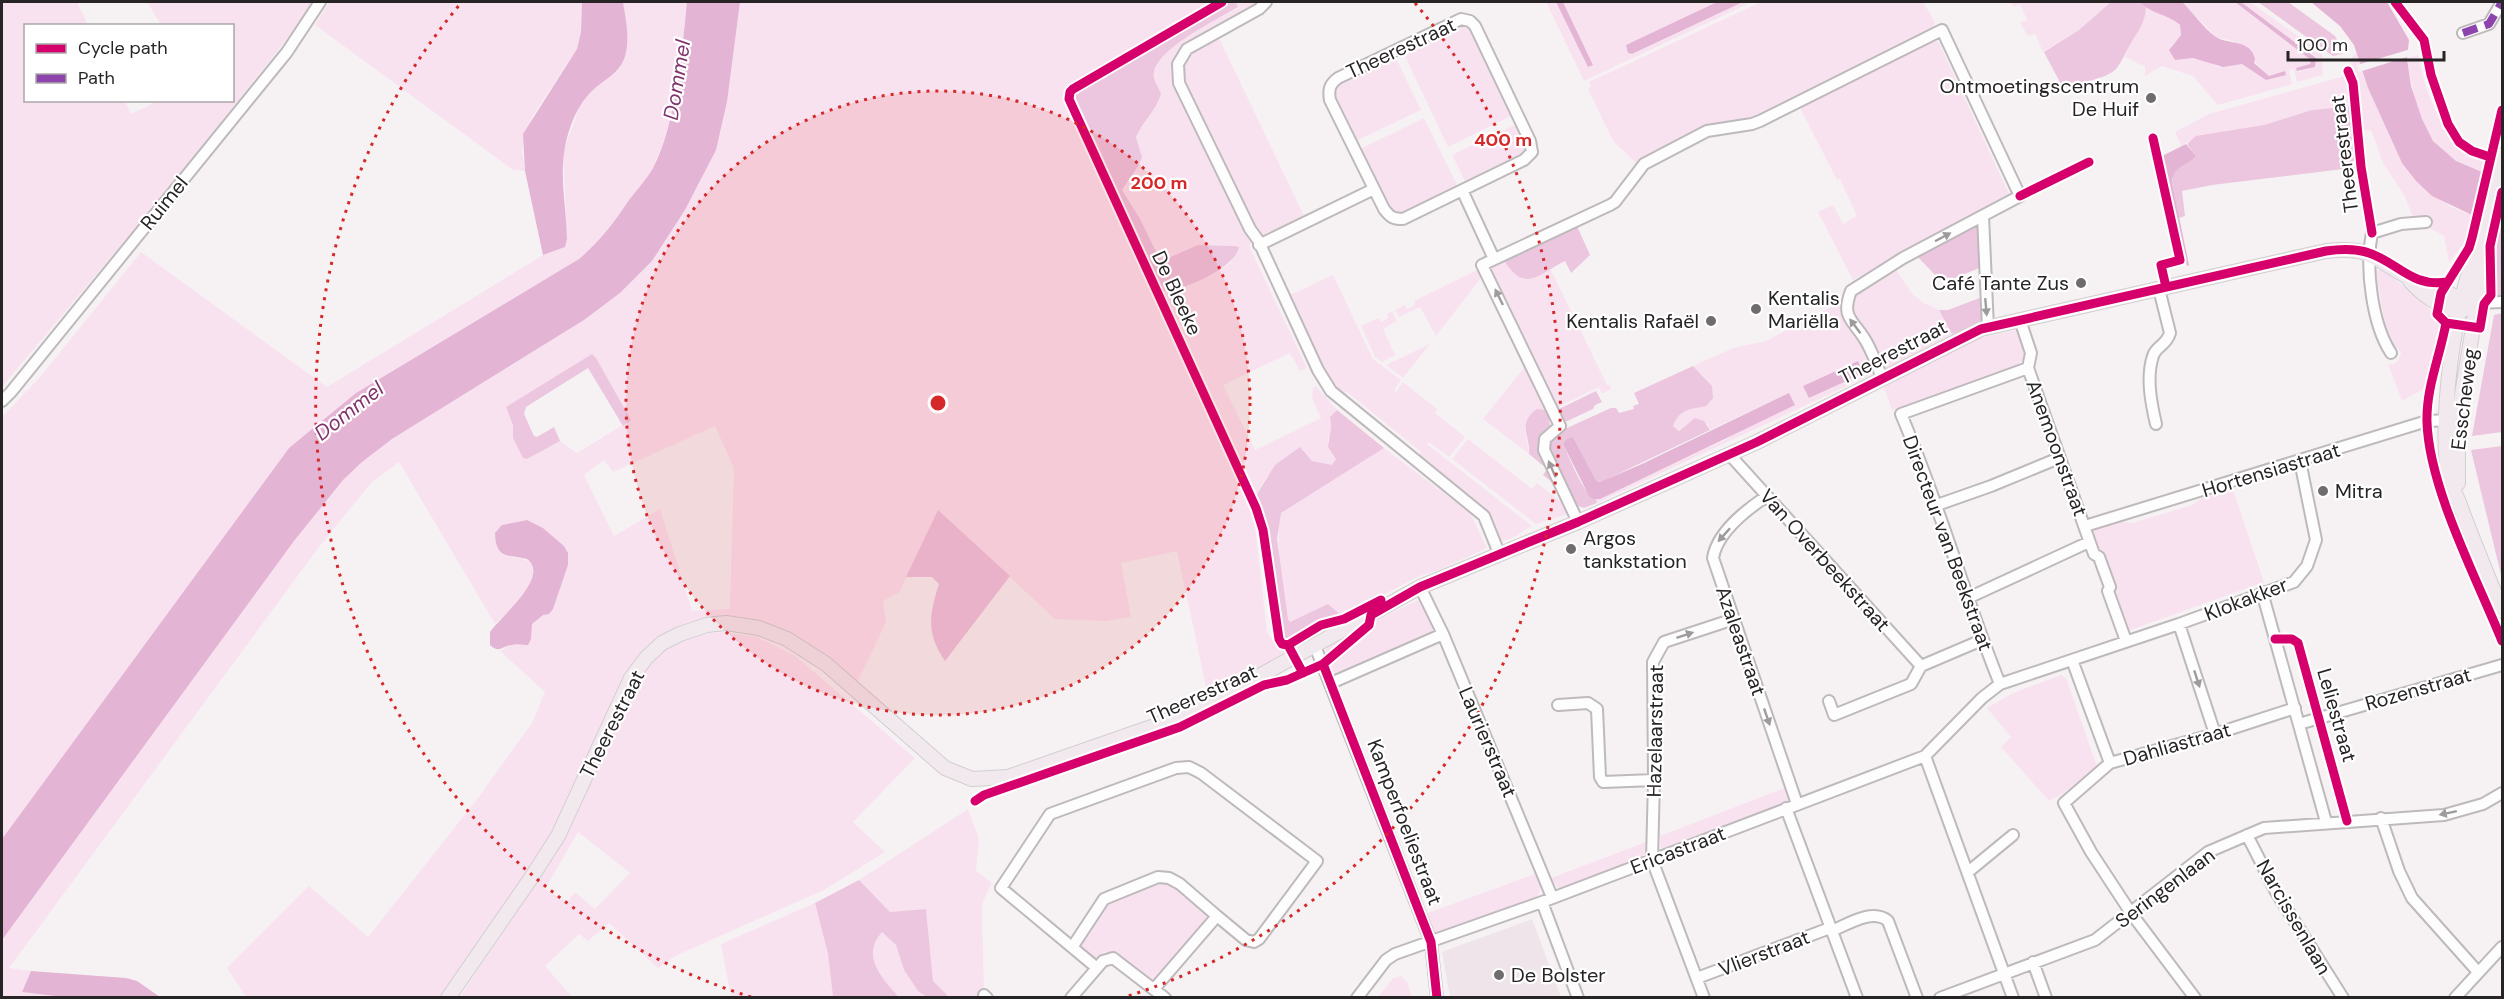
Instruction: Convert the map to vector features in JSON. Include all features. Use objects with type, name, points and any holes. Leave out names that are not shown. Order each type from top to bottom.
[{"type":"main road","name":"Esscheweg","points":[[2501,159],[2481,242],[2477,303],[2446,454],[2450,480],[2502,611]]},
{"type":"main road","name":"Esscheweg","points":[[2452,420],[2460,305],[2472,261],[2481,242]]},
{"type":"main road","name":"Theerestraat","points":[[448,998],[536,872],[558,836],[631,678],[646,658],[662,643],[680,634],[707,625],[726,622],[743,624],[780,636],[826,664],[945,768],[959,775],[980,780],[1008,777],[1154,726],[1216,700],[1420,587],[1578,522],[1729,454],[1961,338],[1988,328],[2326,251],[2345,249],[2368,253],[2404,275],[2424,295],[2460,305]]},
{"type":"main road","points":[[2460,305],[2477,303]]},
{"type":"street","name":"Ruimel","points":[[2,401],[287,52],[320,2]]},
{"type":"street","points":[[1266,2],[1258,9],[1187,49],[1180,59],[1177,71],[1179,83],[1318,370],[1331,391],[1484,516],[1499,553]]},
{"type":"street","points":[[2463,33],[2489,24],[2502,2]]},
{"type":"street","name":"Theerestraat","points":[[1461,19],[1470,21],[1475,26],[1533,147],[1530,156],[1524,160],[1462,190],[1403,219],[1389,216],[1330,100],[1328,91],[1338,78],[1461,19]]},
{"type":"street","name":"Theerestraat","points":[[1578,522],[1544,450],[1545,439],[1560,426],[1482,265],[1616,202],[1644,164],[1707,131],[1752,124],[1942,30],[2020,196],[1903,258],[1851,291],[1847,309],[1849,320],[1864,338],[1882,377]]},
{"type":"street","points":[[1259,245],[1374,189]]},
{"type":"street","points":[[1462,190],[1494,259]]},
{"type":"street","points":[[1983,216],[1988,328]]},
{"type":"street","name":"Theerestraat","points":[[2368,253],[2372,233],[2401,224],[2426,222]]},
{"type":"street","points":[[2368,253],[2373,297],[2384,341],[2391,353]]},
{"type":"street","points":[[2156,424],[2150,395],[2152,357],[2156,350],[2168,340],[2170,333],[2159,289]]},
{"type":"street","points":[[2477,303],[2502,302]]},
{"type":"street","name":"Anemoonstraat","points":[[2020,321],[2031,353],[2028,368],[2089,542],[2094,554],[2099,557],[2110,587],[2108,591],[2126,641]]},
{"type":"street","name":"Directeur van Beekstraat","points":[[2000,684],[1982,640],[1937,505],[1901,414],[2028,368]]},
{"type":"street","name":"Hortensiastraat","points":[[2085,526],[2427,421],[2452,420]]},
{"type":"street","name":"Van Overbeekstraat","points":[[1729,454],[1921,666]]},
{"type":"street","points":[[1937,505],[2060,458]]},
{"type":"street","name":"Klokakker","points":[[2000,684],[2179,624],[2294,582],[2307,566],[2316,540],[2300,461]]},
{"type":"street","name":"Azaleastraat","points":[[1767,496],[1724,532],[1715,545],[1713,558],[1797,804]]},
{"type":"street","points":[[1968,598],[2089,542]]},
{"type":"street","name":"Laurierstraat","points":[[1420,587],[1443,634],[1547,900],[1578,998]]},
{"type":"street","name":"Leliestraat","points":[[2262,592],[2326,822]]},
{"type":"street","name":"Hazelaarstraat","points":[[1652,860],[1653,662],[1664,642],[1734,619]]},
{"type":"street","points":[[2179,624],[2215,734]]},
{"type":"street","points":[[1331,683],[1443,634]]},
{"type":"street","points":[[1829,701],[1833,715],[1846,711],[1911,684],[1921,666],[1982,640]]},
{"type":"street","name":"Kamperfoeliestraat","points":[[1315,646],[1431,942],[1437,998]]},
{"type":"street","points":[[2072,660],[2110,764]]},
{"type":"street","name":"Rozenstraat","points":[[2299,724],[2502,665]]},
{"type":"street","points":[[2000,684],[1982,698],[1925,756],[2013,998]]},
{"type":"street","points":[[1558,705],[1588,703],[1597,709],[1600,777],[1603,782],[1654,780]]},
{"type":"street","name":"Dahliastraat","points":[[2131,913],[2064,803],[2110,764],[2295,708]]},
{"type":"street","name":"Ericastraat","points":[[1357,998],[1386,960],[1395,954],[1547,900],[1925,756]]},
{"type":"street","points":[[1073,946],[1104,899],[1158,877],[1169,878],[1180,884],[1246,940],[1254,942],[1259,939],[1317,861],[1201,773],[1189,767],[1176,768],[1050,814],[1001,888],[1097,968]]},
{"type":"street","name":"Seringenlaan","points":[[1940,998],[2095,940],[2208,852],[2264,828],[2444,815],[2483,804],[2502,793]]},
{"type":"street","points":[[1786,808],[1857,998]]},
{"type":"street","points":[[2381,818],[2399,871],[2412,898],[2478,972]]},
{"type":"street","points":[[1968,872],[2013,835]]},
{"type":"street","name":"Narcissenlaan","points":[[2247,835],[2276,892],[2343,998]]},
{"type":"street","points":[[1652,860],[1704,998]]},
{"type":"street","points":[[2131,913],[2195,998]]},
{"type":"street","name":"Vlierstraat","points":[[1697,978],[1831,929],[1873,915],[1881,915],[1888,921],[1917,998]]},
{"type":"street","points":[[1154,989],[1217,916]]},
{"type":"street","points":[[2455,998],[2502,948]]},
{"type":"street","points":[[1071,998],[1103,961],[1113,958],[1165,998]]},
{"type":"street","points":[[2033,962],[2046,998]]},
{"type":"shaded area","points":[[2,2],[77,2],[88,24],[24,24],[24,102],[125,102],[131,114],[156,102],[234,102],[234,24],[160,24],[147,2],[313,2],[294,30],[168,189],[2,387]]},
{"type":"shaded area","points":[[329,2],[582,2],[581,32],[577,49],[532,117],[522,149],[525,171],[513,170],[315,25]]},
{"type":"shaded area","points":[[623,2],[687,2],[680,66],[667,132],[646,180],[605,233],[579,259],[356,393],[289,448],[2,839],[2,417],[41,376],[141,252],[327,387],[543,255],[565,247],[567,239],[563,152],[580,106],[590,91],[621,65],[627,33]]},
{"type":"shaded area","points":[[740,2],[1210,2],[1073,82],[1066,94],[1167,325],[1253,508],[1267,632],[1278,644],[1294,650],[1208,696],[1177,551],[1121,563],[1131,617],[1106,621],[1055,619],[938,510],[899,593],[883,601],[886,622],[856,685],[796,639],[707,621],[683,625],[657,636],[633,666],[550,840],[445,997],[246,997],[227,968],[309,886],[368,937],[478,798],[532,723],[545,692],[500,651],[510,645],[524,645],[531,635],[532,624],[555,603],[568,565],[568,553],[564,546],[543,528],[527,520],[502,525],[495,533],[513,558],[521,558],[530,562],[533,570],[529,588],[495,624],[399,462],[371,483],[319,547],[9,968],[31,971],[22,992],[63,997],[2,998],[2,940],[294,541],[343,480],[392,439],[584,320],[620,293],[652,261],[685,210],[702,178],[721,130],[727,102]],"holes":[[[592,354],[631,420],[577,453],[560,441],[527,459],[513,438],[513,425],[507,407]],[[715,426],[734,468],[730,609],[692,611],[660,509],[614,536],[584,475],[604,460],[613,472]]]},
{"type":"shaded area","points":[[1226,2],[1236,2],[1238,7],[1177,44],[1158,63],[1154,75],[1161,94],[1136,137],[1142,157],[1122,190],[1140,219],[1159,258],[1166,259],[1198,245],[1239,247],[1236,255],[1228,263],[1206,278],[1180,288],[1160,291],[1071,94]]},
{"type":"shaded area","points":[[1236,2],[1260,2],[1250,10],[1194,40],[1175,62],[1173,76],[1254,240],[1249,246],[1307,368],[1300,371],[1290,353],[1223,385],[1255,450],[1321,418],[1312,398],[1313,388],[1316,386],[1337,410],[1330,418],[1328,441],[1337,459],[1332,466],[1312,461],[1300,448],[1267,476],[1254,499],[1160,291],[1167,291],[1193,282],[1231,263],[1234,246],[1198,245],[1166,259],[1159,258],[1122,190],[1139,165],[1140,154],[1136,137],[1161,94],[1154,75],[1158,63],[1166,53],[1190,35],[1238,8]]},
{"type":"shaded area","points":[[1546,2],[1556,2],[1588,67],[1593,64],[1563,2],[1717,2],[1626,45],[1631,55],[1743,2],[1752,2],[1584,81]]},
{"type":"shaded area","points":[[1761,2],[1923,2],[1935,22],[1932,30],[1753,117],[1707,126],[1636,163],[1613,141],[1588,89],[1591,87],[1589,82]]},
{"type":"shaded area","points":[[2009,2],[2111,2],[2079,30],[2043,52],[2035,34],[2028,36],[2020,23],[2027,20],[2020,4],[2014,7]]},
{"type":"shaded area","points":[[2111,2],[2140,2],[2146,7],[2138,31],[2112,73],[2063,88],[2044,52],[2079,30]]},
{"type":"shaded area","points":[[2182,2],[2235,2],[2311,60],[2310,64],[2297,68],[2298,72],[2315,67],[2316,57],[2241,2],[2250,2],[2322,53],[2323,75],[2297,82],[2294,69],[2289,70],[2292,84],[2218,105],[2193,76],[2162,66],[2145,76],[2145,67],[2125,57],[2143,22],[2146,7],[2168,16],[2180,25],[2181,35],[2170,47],[2189,58],[2207,61],[2218,67],[2242,64],[2266,80],[2285,71],[2269,76],[2233,41],[2216,37]]},
{"type":"shaded area","points":[[2258,2],[2288,2],[2335,36],[2345,53],[2333,56]]},
{"type":"shaded area","points":[[1456,23],[1469,25],[1483,47],[1482,57],[1499,80],[1515,114],[1448,147],[1402,50]]},
{"type":"shaded area","points":[[1218,36],[1304,216],[1261,237],[1255,230],[1182,80],[1185,63],[1192,52]]},
{"type":"shaded area","points":[[1932,40],[1939,43],[2009,194],[1853,280],[1818,212],[1833,205],[1843,224],[1857,216],[1840,179],[1837,180],[1799,106]]},
{"type":"shaded area","points":[[2356,53],[2368,88],[2402,163],[2449,206],[2472,215],[2466,241],[2449,262],[2444,236],[2414,219],[2404,195],[2383,163],[2371,130],[2360,131],[2353,73],[2356,72],[2349,61]]},
{"type":"shaded area","points":[[1394,54],[1421,110],[1354,142],[1333,97],[1336,83],[1365,68],[1371,70],[1385,63],[1387,57]]},
{"type":"shaded area","points":[[2418,55],[2427,89],[2443,124],[2459,145],[2485,157],[2482,172],[2456,161],[2434,142],[2421,116],[2412,87],[2407,59]]},
{"type":"shaded area","points":[[2348,75],[2353,106],[2312,110],[2264,125],[2189,141],[2181,146],[2175,132],[2209,114]]},
{"type":"shaded area","points":[[2353,106],[2359,167],[2212,185],[2182,191],[2185,216],[2179,218],[2172,183],[2173,174],[2177,168],[2196,156],[2187,144],[2196,136],[2264,125],[2312,110]]},
{"type":"shaded area","points":[[1424,118],[1459,189],[1402,215],[1390,212],[1372,180],[1374,173],[1368,161],[1362,159],[1358,150]]},
{"type":"shaded area","points":[[1519,123],[1528,143],[1528,153],[1497,171],[1491,168],[1478,175],[1476,181],[1467,185],[1452,155]]},
{"type":"shaded area","points":[[1980,220],[1979,268],[1955,278],[1937,277],[1916,255]]},
{"type":"shaded area","points":[[1576,224],[1590,255],[1571,273],[1565,261],[1539,276],[1525,279],[1511,270],[1503,259]]},
{"type":"shaded area","points":[[2497,225],[2502,227],[2502,299],[2496,300],[2496,244]]},
{"type":"shaded area","points":[[1503,259],[1546,273],[1550,268],[1611,389],[1602,394],[1599,387],[1558,407],[1489,264]]},
{"type":"shaded area","points":[[1894,267],[1913,295],[1939,310],[1952,334],[1886,368],[1850,309],[1855,293]]},
{"type":"shaded area","points":[[1481,268],[1484,274],[1436,336],[1420,307],[1399,317],[1395,310],[1405,305],[1407,309],[1415,305],[1414,301]]},
{"type":"shaded area","points":[[2382,268],[2434,313],[2440,323],[2437,353],[2428,386],[2402,401],[2388,364],[2392,365],[2398,361],[2401,353],[2398,348],[2389,344],[2376,275],[2376,272]]},
{"type":"shaded area","points":[[1333,275],[1373,359],[1401,380],[1394,390],[1396,392],[1403,382],[1437,409],[1435,413],[1465,437],[1449,457],[1429,442],[1427,444],[1532,526],[1512,538],[1499,540],[1489,516],[1417,458],[1421,452],[1346,391],[1341,396],[1329,379],[1288,296]]},
{"type":"shaded area","points":[[1982,297],[1985,321],[1952,334],[1939,310],[1948,310]]},
{"type":"shaded area","points":[[1841,302],[1844,321],[1877,372],[1597,503],[1596,499],[1727,439],[1789,393],[1710,430],[1708,424],[1690,422],[1678,431],[1673,426],[1682,412],[1698,408],[1707,380],[1693,366],[1733,348],[1766,341]],"holes":[[[1858,361],[1863,373],[1809,398]]]},
{"type":"shaded area","points":[[1392,311],[1397,321],[1383,329],[1395,355],[1382,362],[1375,357],[1361,326],[1378,318],[1381,322],[1388,318],[1387,314]]},
{"type":"shaded area","points":[[2502,313],[2502,432],[2472,436],[2494,315]]},
{"type":"shaded area","points":[[2018,330],[2026,354],[2020,364],[1892,410],[1884,387],[1979,338]]},
{"type":"shaded area","points":[[1430,344],[1403,378],[1386,365]]},
{"type":"shaded area","points":[[592,354],[631,420],[623,426],[588,368],[526,407],[524,414],[534,436],[537,437],[554,427],[560,441],[527,459],[523,458],[513,438],[513,425],[506,407]]},
{"type":"shaded area","points":[[1526,365],[1548,410],[1542,409],[1525,428],[1529,454],[1483,419]]},
{"type":"shaded area","points":[[1693,366],[1712,386],[1713,398],[1706,406],[1682,413],[1673,426],[1679,431],[1695,418],[1704,421],[1710,430],[1601,482],[1596,480],[1573,437],[1563,444],[1586,491],[1596,499],[1597,503],[1584,508],[1575,505],[1547,445],[1556,433],[1611,408],[1616,408],[1619,413],[1634,409],[1633,406],[1639,404],[1634,393]]},
{"type":"shaded area","points":[[1596,391],[1602,402],[1595,405],[1593,409],[1563,423],[1557,410]]},
{"type":"shaded area","points":[[1537,409],[1548,410],[1550,426],[1544,434],[1555,481],[1553,483],[1543,475],[1547,469],[1529,454],[1526,425],[1527,420]]},
{"type":"shaded area","points":[[1337,410],[1384,448],[1281,513],[1277,539],[1288,619],[1290,622],[1328,604],[1343,617],[1322,622],[1285,642],[1282,638],[1262,519],[1254,499],[1275,465],[1300,447],[1312,461],[1332,465],[1336,459],[1328,447],[1330,417]]},
{"type":"shaded area","points":[[1468,439],[1532,489],[1537,483],[1563,503],[1568,514],[1536,524],[1452,459]]},
{"type":"shaded area","points":[[2502,446],[2502,579],[2471,450]]},
{"type":"shaded area","points":[[1384,448],[1470,513],[1487,548],[1439,570],[1417,577],[1343,617],[1328,605],[1290,622],[1284,600],[1280,568],[1279,522],[1281,513]]},
{"type":"shaded area","points":[[2232,487],[2264,582],[2128,631],[2124,627],[2092,534],[2095,528],[2115,521],[2132,523],[2192,505],[2209,493]]},
{"type":"shaded area","points":[[938,510],[1010,576],[945,661],[935,642],[931,624],[939,584],[932,577],[906,577]]},
{"type":"shaded area","points":[[1418,600],[1434,629],[1432,633],[1338,675],[1331,672],[1326,658],[1326,647]]},
{"type":"shaded area","points":[[721,632],[757,637],[794,655],[915,758],[853,822],[885,852],[824,890],[675,956],[658,968],[609,923],[588,941],[579,934],[545,966],[572,997],[459,998],[553,858],[647,664],[681,641]],"holes":[[[578,832],[630,873],[595,909],[575,892],[567,902],[545,889]]]},
{"type":"shaded area","points":[[2061,675],[2066,678],[2097,766],[2062,794],[2049,801],[2001,747],[2011,737],[1987,708],[2013,693]]},
{"type":"shaded area","points":[[1787,787],[1790,799],[1788,804],[1661,851],[1660,836]]},
{"type":"shaded area","points":[[968,809],[979,839],[976,871],[992,883],[983,901],[982,911],[984,991],[979,997],[949,997],[933,982],[926,909],[890,912],[859,880]]},
{"type":"shaded area","points":[[1646,842],[1648,857],[1563,890],[1557,887],[1551,878]]},
{"type":"shaded area","points":[[1538,873],[1542,883],[1537,900],[1435,938],[1425,914]]},
{"type":"shaded area","points":[[859,880],[890,912],[926,909],[933,981],[949,997],[927,997],[918,991],[904,970],[896,945],[882,932],[873,949],[873,958],[880,974],[899,997],[833,997],[828,954],[815,903]]},
{"type":"shaded area","points":[[1166,881],[1211,915],[1155,985],[1115,953],[1104,952],[1096,959],[1077,945],[1108,903]]},
{"type":"shaded area","points":[[815,903],[828,954],[833,997],[731,997],[721,944]]},
{"type":"shaded area","name":"De Bolster","points":[[1532,919],[1561,997],[1450,997],[1442,952]]},
{"type":"shaded area","points":[[882,931],[896,945],[904,970],[918,991],[927,997],[899,997],[879,972],[872,958],[872,950],[873,943]]},
{"type":"shaded area","points":[[1401,976],[1407,982],[1412,997],[1378,997],[1393,978]]},
{"type":"water","points":[[582,2],[623,2],[626,17],[626,50],[618,69],[589,94],[573,120],[566,140],[563,168],[567,239],[565,247],[543,255],[525,171],[523,134],[577,49],[581,32]]},
{"type":"water","points":[[687,2],[740,2],[727,102],[716,150],[685,210],[652,261],[620,293],[584,320],[392,439],[343,480],[294,541],[2,940],[2,839],[289,448],[356,393],[579,259],[605,233],[647,177],[661,150],[673,109]]},
{"type":"water","points":[[1556,2],[1563,2],[1593,65],[1588,67]]},
{"type":"water","points":[[1717,2],[1743,2],[1632,54],[1628,53],[1626,45]]},
{"type":"water","points":[[2140,2],[2182,2],[2216,37],[2249,48],[2255,59],[2254,63],[2269,76],[2285,71],[2286,75],[2266,80],[2242,64],[2223,67],[2193,58],[2175,60],[2169,50],[2181,35],[2180,25]]},
{"type":"water","points":[[2235,2],[2241,2],[2316,58],[2315,67],[2297,71],[2296,68],[2310,64],[2311,60]]},
{"type":"water","points":[[2311,2],[2387,2],[2409,40],[2407,59],[2411,86],[2422,119],[2433,141],[2456,161],[2482,172],[2472,215],[2432,196],[2402,163],[2368,88],[2354,45],[2340,26]]},
{"type":"water","points":[[2186,144],[2196,156],[2177,169],[2172,183],[2189,265],[2187,266],[2163,158],[2164,155]]},
{"type":"water","points":[[1858,361],[1864,373],[1809,398],[1803,386]]},
{"type":"water","points":[[1789,393],[1795,405],[1600,499],[1593,499],[1589,496],[1563,444],[1567,439],[1573,437],[1596,480],[1600,482]]},
{"type":"water","points":[[527,520],[543,528],[564,546],[568,553],[568,565],[553,609],[532,624],[531,639],[528,645],[496,649],[490,645],[490,632],[521,597],[533,576],[533,567],[527,559],[501,552],[495,533],[502,525]]},
{"type":"water","points":[[31,971],[126,978],[137,981],[160,997],[63,997],[22,992]]},
{"type":"pier","points":[[2411,49],[2410,56],[2359,72],[2357,65]]},
{"type":"waterway","name":"Dommel","points":[[2455,182],[2502,200]]},
{"type":"marked path","points":[[2463,33],[2489,24],[2502,2]]},
{"type":"cycle path","name":"De Bleeke","points":[[1222,2],[1073,89],[1069,99],[1256,508],[1263,530],[1279,639],[1282,644],[1288,645],[1303,673]]},
{"type":"cycle path","points":[[2395,2],[2424,40],[2431,75],[2448,124],[2459,142],[2472,151],[2490,157]]},
{"type":"cycle path","points":[[2348,71],[2353,83],[2361,167],[2372,233]]},
{"type":"cycle path","points":[[2502,110],[2469,248],[2441,293],[2437,314],[2446,323],[2480,328],[2484,304],[2491,295],[2490,246],[2502,192]]},
{"type":"cycle path","points":[[2153,138],[2180,260],[2161,265],[2166,287]]},
{"type":"cycle path","points":[[2020,196],[2089,162]]},
{"type":"cycle path","points":[[975,801],[984,795],[1180,727],[1264,685],[1287,680],[1323,664],[1369,625],[1371,615],[1420,587],[1578,522],[1757,442],[1981,329],[2326,251],[2364,251],[2379,257],[2414,278],[2435,283],[2447,282]]},
{"type":"cycle path","points":[[2446,323],[2427,409],[2430,448],[2445,504],[2502,641]]},
{"type":"cycle path","points":[[1288,645],[1321,625],[1344,619],[1381,600]]},
{"type":"cycle path","points":[[2275,639],[2292,639],[2298,643],[2347,821]]},
{"type":"cycle path","points":[[1323,664],[1431,942],[1437,998]]},
{"type":"place","name":"Ontmoetingscentrum De Huif","points":[[2151,98]]},
{"type":"place","name":"Café Tante Zus","points":[[2081,283]]},
{"type":"place","name":"Kentalis Mariëlla","points":[[1756,309]]},
{"type":"place","name":"Kentalis Rafaël","points":[[1711,321]]},
{"type":"place","name":"Mitra","points":[[2323,491]]},
{"type":"place","name":"Argos tankstation","points":[[1571,549]]},
{"type":"place","name":"De Bolster","points":[[1499,975]]}]
